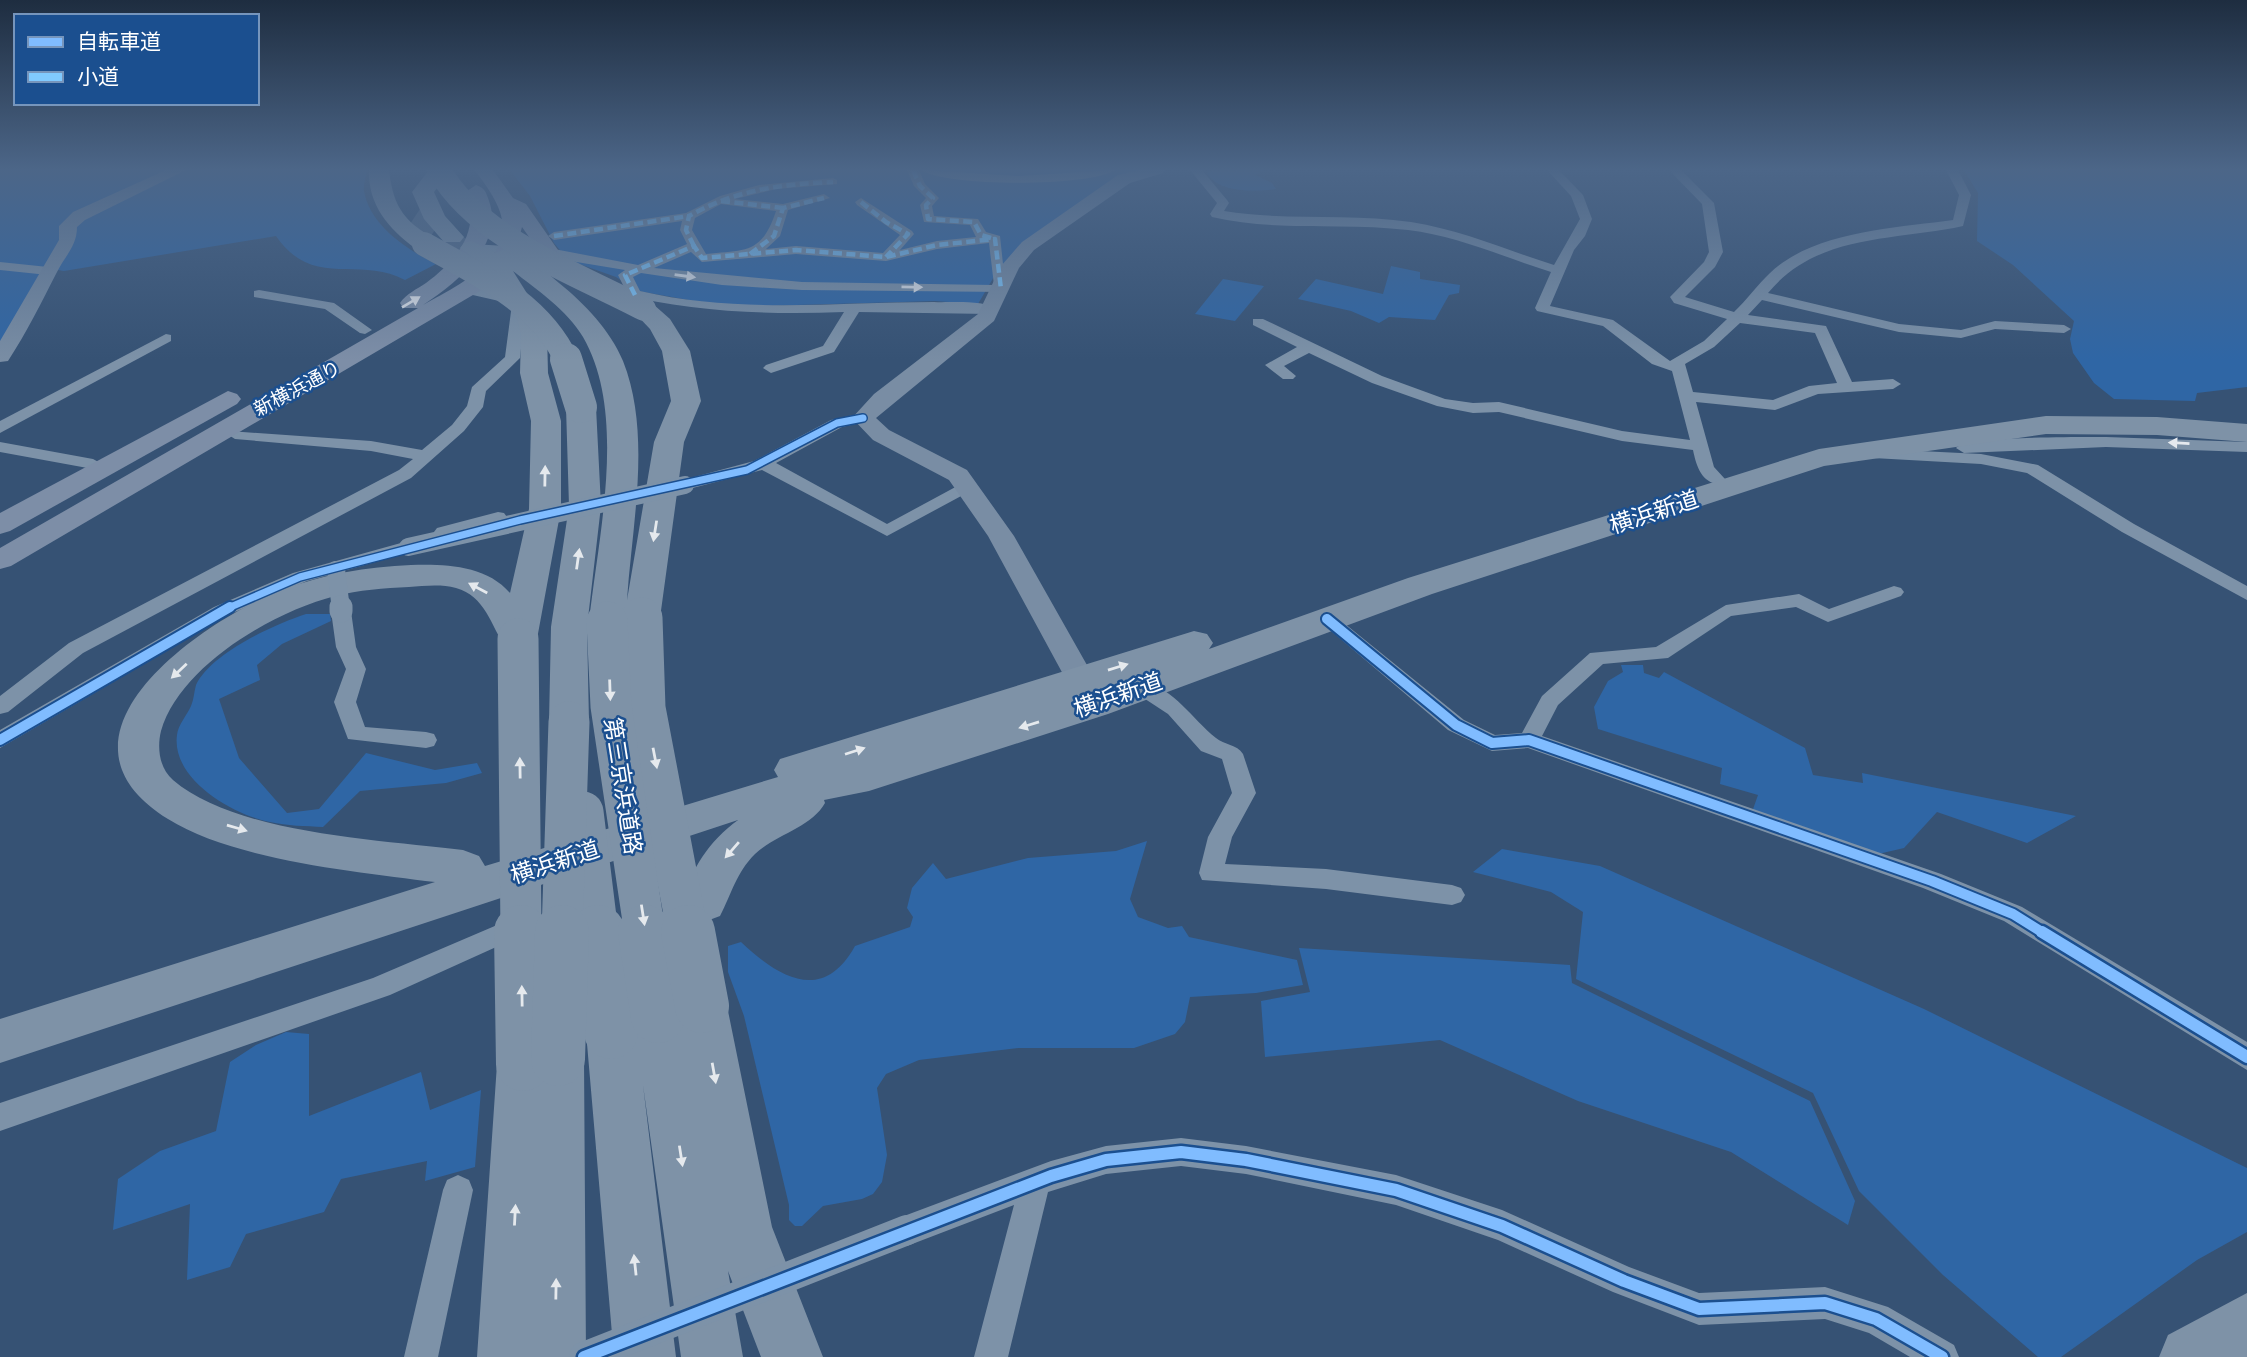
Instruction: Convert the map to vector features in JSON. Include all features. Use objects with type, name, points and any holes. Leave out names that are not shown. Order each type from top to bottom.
[{"type":"highway","points":[[412,233],[424,244],[481,258]]},
{"type":"highway","points":[[452,233],[481,258],[519,301],[534,334],[534,373],[546,421],[545,509],[518,639],[555,1357]]},
{"type":"highway","points":[[466,233],[481,258]]},
{"type":"highway","points":[[504,233],[529,250],[639,302],[670,338],[681,366],[686,401],[606,622]]},
{"type":"highway","points":[[551,243],[554,268],[598,306],[635,362],[642,396],[639,443],[616,519]]},
{"type":"highway","name":"第三京浜道路","points":[[481,258],[577,313],[595,334],[612,369],[621,424],[616,519],[606,622],[569,722],[592,868],[657,1018],[645,1357]]},
{"type":"highway","name":"第三京浜道路","points":[[481,258],[559,341],[573,370],[582,422],[584,506],[606,622],[611,706],[657,1018],[712,1357]]},
{"type":"highway","points":[[598,306],[624,317],[656,351],[666,384],[669,442]]},
{"type":"highway","name":"横浜新道","points":[[0,1041],[702,814],[782,792],[854,780],[1088,691],[1714,471],[1907,425],[1998,415],[2115,410],[2247,418]]},
{"type":"highway","name":"横浜新道","points":[[0,1014],[463,868],[696,801],[1088,691],[1143,688],[1420,586],[1714,471],[2040,433],[2192,429],[2247,433]]},
{"type":"highway","points":[[463,868],[336,852],[275,839],[189,812],[158,791],[144,774],[138,748],[143,716],[163,685],[199,652],[257,616],[318,590],[382,577],[442,575],[478,585],[502,604],[518,639]]},
{"type":"highway","points":[[508,1357],[541,1062],[569,722]]},
{"type":"highway","points":[[704,903],[708,886],[717,868],[746,834],[768,820],[854,780]]},
{"type":"highway","points":[[657,1018],[743,1227],[756,1268],[792,1357]]},
{"type":"highway","points":[[2190,1357],[2247,1323]]},
{"type":"main road","name":"新横浜通り","points":[[479,233],[481,258]]},
{"type":"main road","points":[[481,258],[505,233]]},
{"type":"main road","points":[[542,233],[551,243]]},
{"type":"main road","name":"新横浜通り","points":[[0,541],[102,478],[245,401],[266,384],[365,330],[426,293],[470,256],[481,258]]},
{"type":"main road","name":"新横浜通り","points":[[0,561],[211,435],[351,359],[481,258]]},
{"type":"main road","points":[[0,572],[235,434],[351,359]]},
{"type":"main road","points":[[0,525],[236,395],[266,384]]},
{"type":"street","points":[[0,356],[22,325],[48,271],[68,240],[68,233]]},
{"type":"street","points":[[481,258],[599,233]]},
{"type":"street","points":[[688,233],[702,258],[796,250],[886,257],[937,245],[995,239]]},
{"type":"street","points":[[747,256],[775,233]]},
{"type":"street","points":[[886,257],[908,233]]},
{"type":"street","points":[[980,233],[995,239]]},
{"type":"street","points":[[0,740],[220,611],[267,590],[408,547],[685,485],[763,463],[838,423],[863,418],[882,399],[987,317],[1016,258],[1046,233]]},
{"type":"street","points":[[1445,233],[1477,240],[1503,253],[1558,270]]},
{"type":"street","points":[[1578,233],[1558,270],[1542,308],[1608,323],[1657,361],[1677,368]]},
{"type":"street","points":[[1713,233],[1716,252],[1710,264],[1677,297],[1684,304],[1737,318],[1821,329],[1846,387]]},
{"type":"street","points":[[1714,471],[1677,368],[1679,359],[1709,344],[1759,295],[1772,278],[1786,268],[1816,250],[1847,238],[1882,233]]},
{"type":"street","points":[[995,239],[1002,289]]},
{"type":"street","points":[[551,243],[570,272],[639,302],[727,311],[936,305],[990,310]]},
{"type":"street","points":[[551,243],[680,276],[743,282],[1002,289]]},
{"type":"street","points":[[639,302],[625,275],[694,246]]},
{"type":"street","points":[[0,266],[48,271]]},
{"type":"street","points":[[259,294],[319,303],[365,330]]},
{"type":"street","points":[[1759,295],[1899,328],[1961,334],[1994,325],[2064,329]]},
{"type":"street","points":[[0,707],[76,648],[251,554],[317,523],[405,474],[458,428],[475,407],[478,390],[512,358],[519,301]]},
{"type":"street","points":[[771,368],[829,349],[855,306]]},
{"type":"street","points":[[1258,322],[1422,397],[1481,411],[1499,407],[1622,436],[1714,471]]},
{"type":"street","points":[[0,428],[166,338]]},
{"type":"street","points":[[1288,376],[1273,365],[1309,346]]},
{"type":"street","points":[[1686,396],[1775,405],[1815,389],[1893,384]]},
{"type":"street","points":[[863,418],[881,435],[958,475],[1001,537],[1088,691]]},
{"type":"street","points":[[2192,429],[2247,439]]},
{"type":"street","points":[[1899,454],[2040,433],[2247,447]]},
{"type":"street","points":[[2040,433],[2059,482]]},
{"type":"street","points":[[235,434],[371,446],[426,456]]},
{"type":"street","points":[[0,447],[93,464]]},
{"type":"street","points":[[1842,454],[1982,459],[2032,469],[2059,482],[2128,528],[2247,594]]},
{"type":"street","points":[[763,463],[887,531],[967,488]]},
{"type":"street","points":[[382,554],[406,543],[498,517]]},
{"type":"street","points":[[336,568],[346,647],[356,669],[345,702],[356,734],[426,740]]},
{"type":"street","points":[[1529,740],[1550,701],[1597,658],[1661,653],[1726,611],[1799,600],[1828,616],[1894,592]]},
{"type":"street","points":[[1327,619],[1456,725],[1492,743],[1529,740],[1932,881],[2013,914],[2247,1057]]},
{"type":"street","points":[[1143,688],[1176,709],[1209,745],[1232,754],[1244,793],[1220,837],[1211,873],[1326,879],[1452,895]]},
{"type":"street","points":[[0,1117],[381,987],[505,934],[702,814]]},
{"type":"street","points":[[584,1357],[1035,1182],[1106,1160],[1181,1152],[1246,1160],[1396,1190],[1503,1226],[1625,1281],[1699,1308],[1825,1303],[1876,1319],[1942,1357]]},
{"type":"street","points":[[991,1357],[1035,1182]]},
{"type":"street","points":[[421,1357],[458,1189]]},
{"type":"shaded area","points":[[0,233],[390,233],[402,244],[436,264],[405,280],[370,270],[321,267],[305,262],[290,252],[276,236],[64,271],[52,269],[0,356]]},
{"type":"shaded area","points":[[549,233],[1044,233],[999,268],[978,304],[935,301],[728,307],[638,291],[616,277],[568,260]]},
{"type":"shaded area","points":[[1977,233],[2247,233],[2247,387],[2197,393],[2195,401],[2114,399],[2094,383],[2073,353],[2070,339],[2074,321],[2013,265],[1977,241]]},
{"type":"shaded area","points":[[1391,266],[1420,272],[1420,279],[1460,285],[1459,293],[1449,295],[1435,320],[1389,317],[1379,323],[1351,311],[1298,299],[1316,279],[1383,294]]},
{"type":"shaded area","points":[[1223,279],[1264,286],[1235,321],[1195,314]]},
{"type":"shaded area","points":[[306,614],[330,614],[331,621],[282,644],[257,665],[260,680],[219,699],[239,758],[287,813],[319,809],[366,753],[435,770],[477,763],[482,773],[446,783],[360,791],[323,827],[283,824],[255,818],[239,812],[207,792],[184,766],[178,751],[178,731],[191,706],[196,685],[204,673],[229,651],[262,632]]},
{"type":"shaded area","points":[[1621,665],[1643,665],[1644,673],[1659,678],[1664,672],[1805,748],[1813,775],[1863,783],[1862,773],[2076,816],[2027,843],[1937,812],[1904,848],[1874,855],[1752,812],[1758,795],[1720,784],[1722,768],[1598,729],[1594,707],[1608,681],[1623,672]]},
{"type":"shaded area","points":[[1147,841],[1130,899],[1138,917],[1168,928],[1182,926],[1189,937],[1297,960],[1303,985],[1256,993],[1190,997],[1185,1022],[1175,1034],[1134,1048],[1019,1048],[919,1060],[886,1074],[877,1088],[887,1155],[882,1182],[873,1194],[862,1199],[823,1206],[802,1226],[795,1226],[789,1220],[789,1205],[744,1016],[728,972],[728,946],[741,942],[770,966],[785,974],[815,980],[829,975],[842,964],[855,946],[910,927],[913,917],[907,908],[912,888],[933,863],[946,879],[1028,858],[1116,851]]},
{"type":"shaded area","points":[[1502,849],[1600,866],[1924,1009],[2247,1168],[2247,1232],[2197,1260],[2061,1357],[2038,1357],[1943,1275],[1859,1191],[1813,1093],[1576,979],[1583,912],[1551,892],[1473,872]]},
{"type":"shaded area","points":[[1299,948],[1570,965],[1572,983],[1810,1101],[1855,1201],[1848,1225],[1731,1152],[1578,1101],[1440,1040],[1265,1057],[1261,1001],[1310,992]]},
{"type":"shaded area","points":[[286,1032],[309,1034],[309,1116],[421,1072],[430,1110],[481,1090],[475,1167],[425,1181],[427,1161],[341,1179],[324,1212],[246,1234],[230,1267],[187,1280],[190,1204],[113,1230],[118,1179],[160,1151],[216,1131],[230,1062],[256,1045]]},
{"type":"tunnel","points":[[437,233],[470,256]]},
{"type":"marked path","points":[[554,236],[572,233]]},
{"type":"marked path","points":[[688,233],[694,246]]},
{"type":"marked path","points":[[750,254],[775,233]]},
{"type":"marked path","points":[[886,257],[907,233]]},
{"type":"marked path","points":[[980,233],[991,238]]},
{"type":"marked path","points":[[635,295],[625,275],[694,246],[702,258],[796,250],[886,257],[937,245],[995,239],[1001,289]]},
{"type":"cycle path","points":[[0,740],[221,611],[300,577],[520,520],[747,470],[837,423],[863,418]]},
{"type":"cycle path","points":[[1327,619],[1456,725],[1492,743],[1529,740],[1932,881],[2013,914],[2247,1057]]},
{"type":"cycle path","points":[[584,1357],[1051,1176],[1106,1160],[1181,1152],[1246,1160],[1396,1190],[1502,1226],[1624,1281],[1699,1309],[1825,1303],[1876,1319],[1942,1357]]}]
